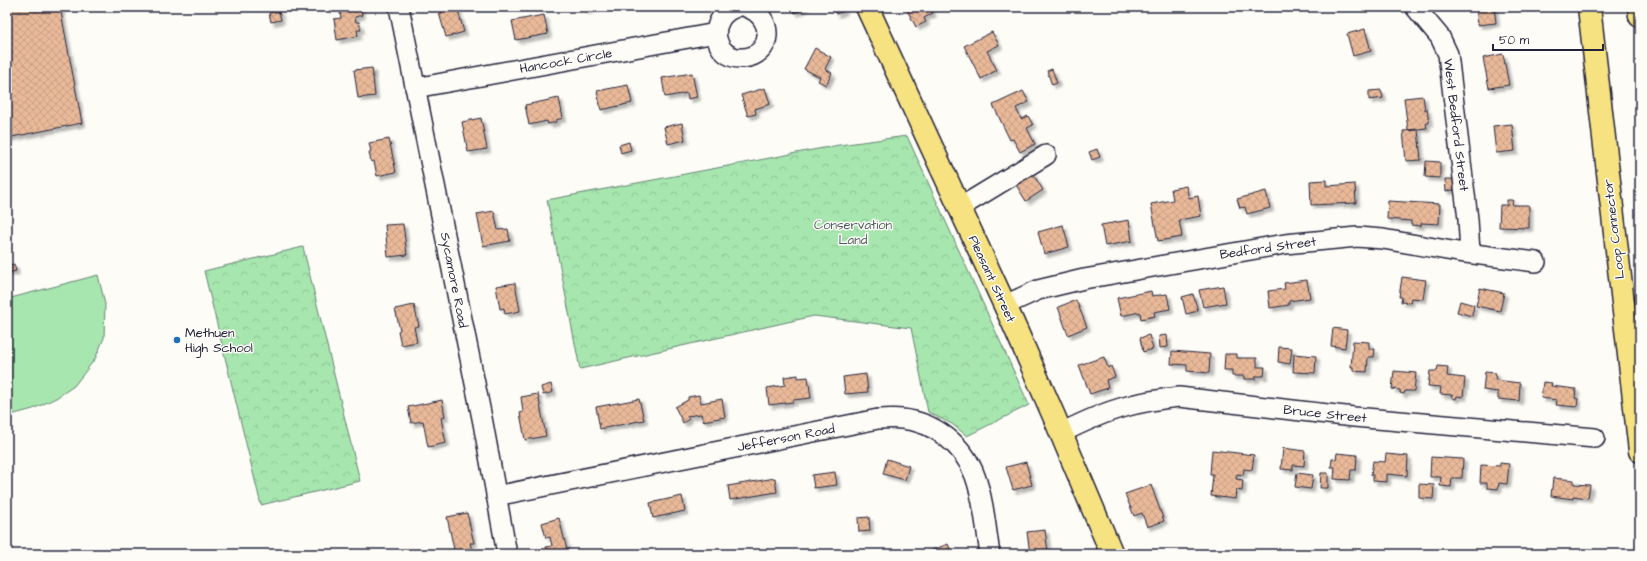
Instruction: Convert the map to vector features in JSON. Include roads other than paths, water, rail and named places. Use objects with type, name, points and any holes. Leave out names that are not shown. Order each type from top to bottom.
[{"type":"main road","name":"Pleasant Street","points":[[867,7],[1005,305],[1112,554]]},
{"type":"main road","name":"Loop Connector","points":[[1589,7],[1640,451]]},
{"type":"main road","points":[[1639,7],[1640,16]]},
{"type":"street","name":"Sycamore Road","points":[[399,7],[507,554]]},
{"type":"street","points":[[737,7],[728,10],[721,16],[717,24],[716,33],[721,48],[727,54],[742,58],[750,57],[757,53],[766,40],[767,31],[765,22],[761,15],[754,9],[746,7]]},
{"type":"street","name":"West Bedford Street","points":[[1415,7],[1440,37],[1448,54],[1468,219],[1470,253]]},
{"type":"street","name":"Hancock Circle","points":[[415,88],[716,33]]},
{"type":"street","points":[[959,208],[1046,155]]},
{"type":"street","name":"Bedford Street","points":[[1005,305],[1038,290],[1084,279],[1285,244],[1357,237],[1383,239],[1536,262]]},
{"type":"street","name":"Bruce Street","points":[[1061,433],[1123,407],[1151,400],[1179,398],[1347,416],[1595,438]]},
{"type":"street","name":"Jefferson Road","points":[[496,496],[878,419],[902,419],[923,423],[944,434],[963,453],[975,475],[983,509],[990,554]]},
{"type":"place","name":"Methuen High School","points":[[177,340]]},
{"type":"park label","name":"Conservation Land","points":[[853,232]]}]
